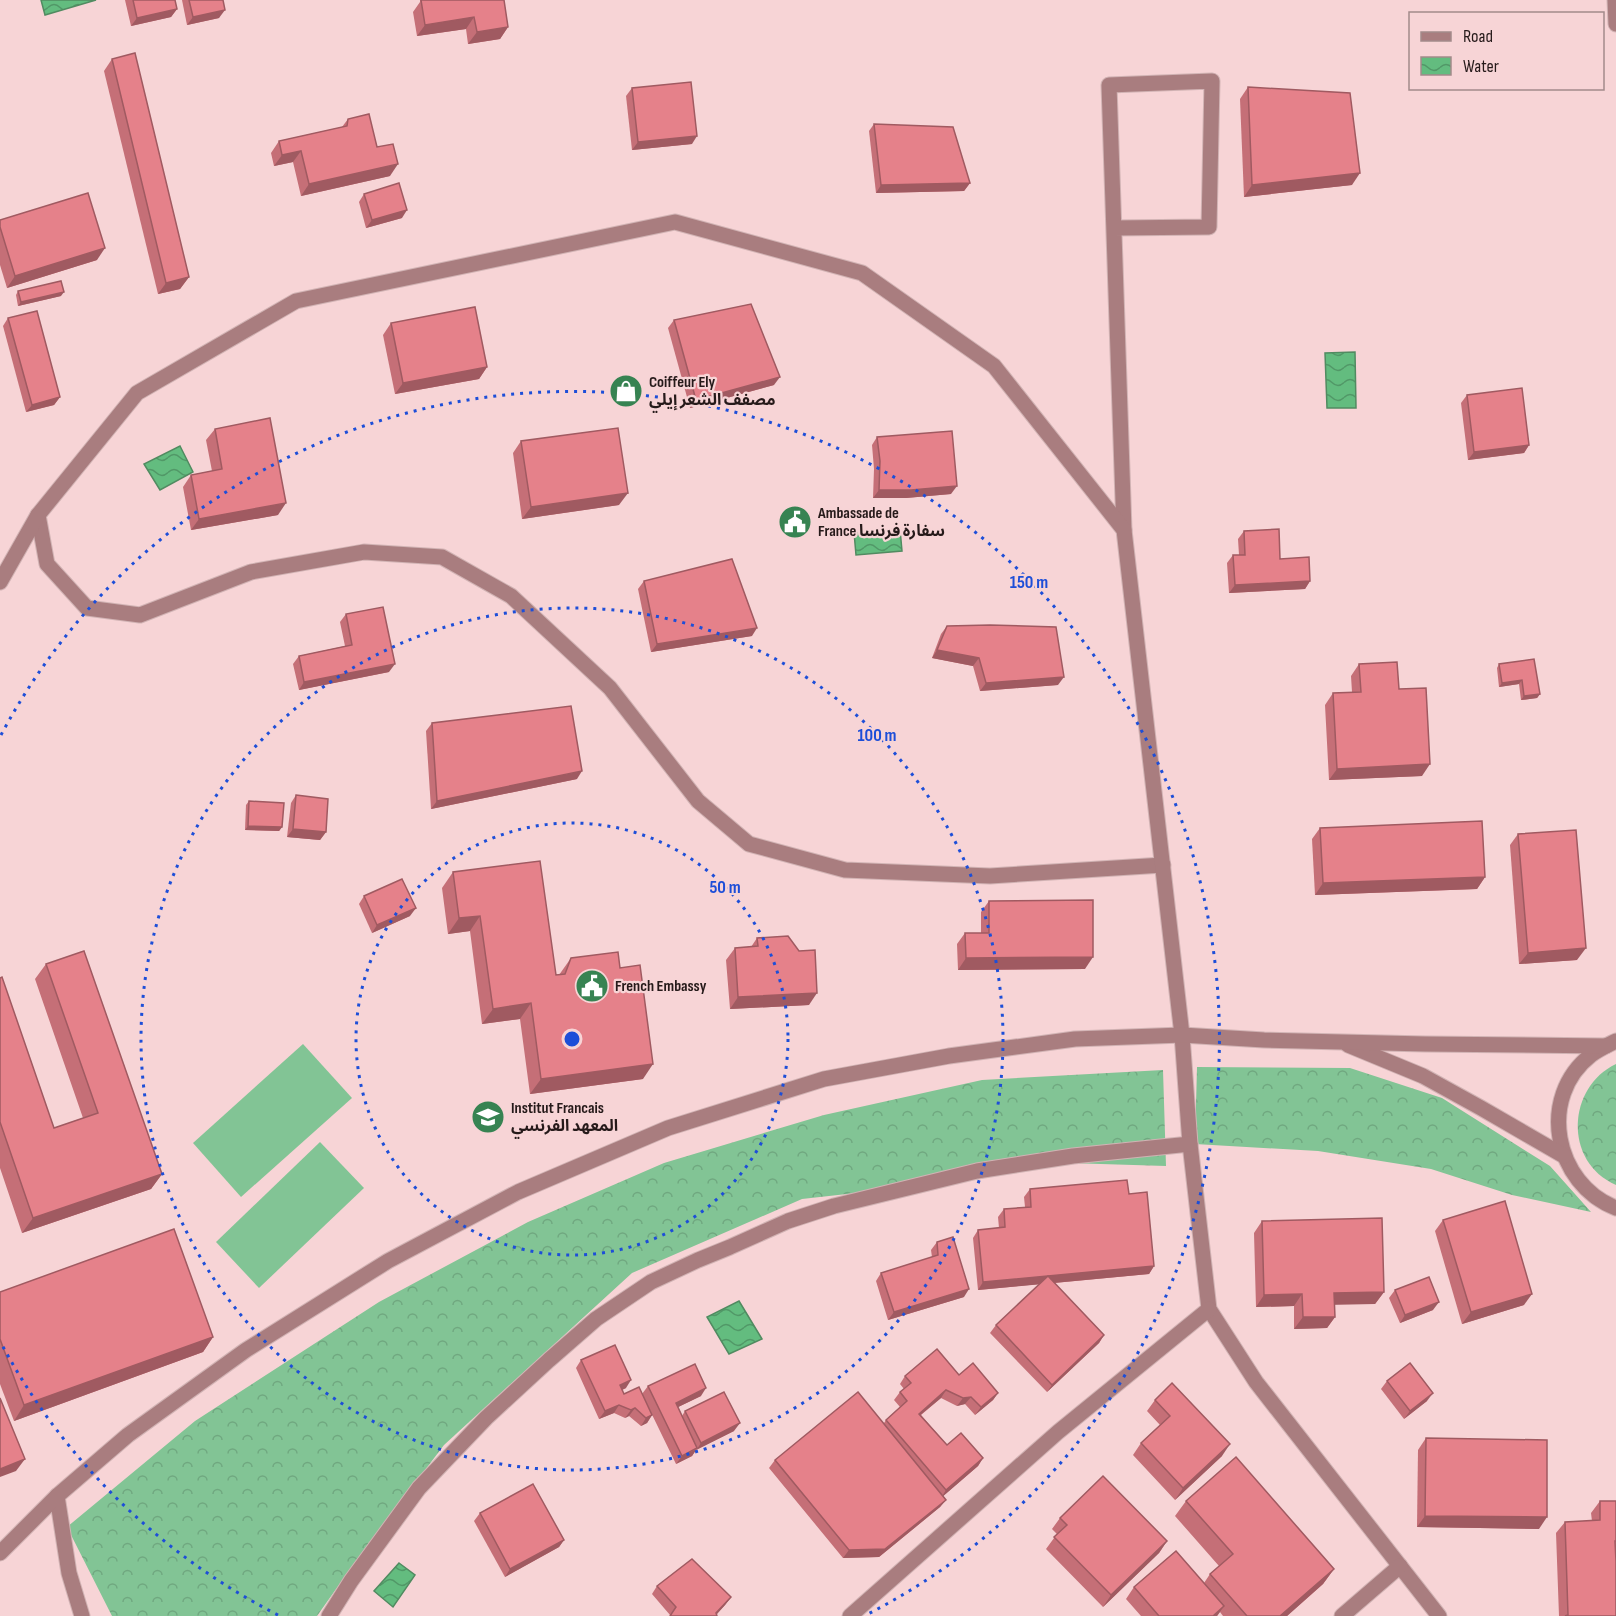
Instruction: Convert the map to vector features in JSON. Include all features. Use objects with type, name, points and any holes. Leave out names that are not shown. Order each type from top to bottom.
[{"type":"street","points":[[1615,0],[1616,24]]},
{"type":"street","points":[[1114,228],[1209,227],[1212,81],[1109,85],[1124,530],[1182,1035],[1190,1144],[1209,1309],[1256,1382],[1439,1616]]},
{"type":"street","points":[[0,582],[38,515],[137,393],[296,302],[675,222],[862,273],[994,366],[1124,530]]},
{"type":"street","points":[[38,515],[47,564],[87,608],[140,615],[251,572],[364,552],[442,557],[511,596],[610,687],[698,801],[749,844],[845,870],[990,876],[1163,865]]},
{"type":"street","points":[[0,1553],[57,1496],[128,1435],[246,1350],[388,1261],[518,1192],[668,1128],[824,1079],[949,1056],[1075,1039],[1182,1035],[1264,1040],[1425,1044],[1611,1044]]},
{"type":"street","points":[[1339,1041],[1422,1076],[1564,1156]]},
{"type":"street","points":[[1611,1044],[1591,1055],[1568,1084],[1561,1101],[1559,1138],[1564,1156],[1586,1189],[1616,1208]]},
{"type":"street","points":[[329,1616],[351,1581],[419,1488],[486,1418],[596,1318],[651,1282],[788,1221],[834,1206],[977,1171],[1062,1157],[1190,1144]]},
{"type":"street","points":[[850,1616],[1058,1432],[1209,1309]]},
{"type":"street","points":[[57,1496],[69,1573],[82,1616]]},
{"type":"street","points":[[1341,1616],[1400,1566]]},
{"type":"green space","points":[[303,1044],[352,1098],[241,1197],[193,1143]]},
{"type":"green space","points":[[1616,1064],[1616,1185],[1599,1174],[1587,1160],[1580,1143],[1578,1124],[1580,1106],[1588,1089],[1600,1075]]},
{"type":"green space","points":[[1197,1067],[1350,1068],[1442,1098],[1550,1166],[1591,1212],[1512,1195],[1431,1169],[1318,1151],[1195,1144]]},
{"type":"green space","points":[[1163,1070],[1166,1166],[1068,1163],[973,1180],[802,1199],[632,1273],[444,1445],[317,1616],[112,1616],[67,1527],[195,1421],[379,1302],[528,1222],[664,1163],[824,1115],[982,1080]]},
{"type":"green space","points":[[320,1142],[364,1188],[259,1288],[216,1242]]},
{"type":"water","points":[[41,0],[96,0],[45,15]]},
{"type":"water","points":[[1355,352],[1356,408],[1327,408],[1325,353]]},
{"type":"water","points":[[180,446],[193,472],[160,490],[144,464]]},
{"type":"water","points":[[900,529],[902,551],[856,555],[854,532]]},
{"type":"water","points":[[739,1301],[762,1339],[729,1354],[707,1317]]},
{"type":"water","points":[[399,1563],[415,1575],[393,1607],[374,1591]]},
{"type":"building","points":[[133,0],[175,0],[177,9],[137,18]]},
{"type":"building","points":[[189,0],[223,0],[225,10],[193,17]]},
{"type":"building","points":[[421,0],[504,0],[508,27],[477,32],[474,17],[425,25]]},
{"type":"building","points":[[135,53],[189,277],[166,283],[112,59]]},
{"type":"building","points":[[691,82],[697,136],[638,142],[632,88]]},
{"type":"building","points":[[1248,87],[1350,93],[1360,173],[1252,185]]},
{"type":"building","points":[[369,114],[377,147],[393,144],[398,164],[309,184],[301,151],[282,155],[279,141],[347,126],[348,119]]},
{"type":"building","points":[[874,124],[953,127],[970,183],[881,185]]},
{"type":"building","points":[[399,183],[407,210],[372,220],[364,194]]},
{"type":"building","points":[[88,193],[105,248],[15,276],[0,227],[0,220]]},
{"type":"building","points":[[61,281],[64,292],[21,302],[18,291]]},
{"type":"building","points":[[751,304],[780,377],[696,400],[674,320]]},
{"type":"building","points":[[475,307],[487,367],[403,383],[391,323]]},
{"type":"building","points":[[37,311],[60,397],[32,405],[8,318]]},
{"type":"building","points":[[1522,388],[1529,445],[1474,452],[1467,395]]},
{"type":"building","points":[[270,418],[286,503],[199,519],[191,475],[222,469],[215,429]]},
{"type":"building","points":[[618,428],[628,493],[531,507],[521,441]]},
{"type":"building","points":[[952,431],[957,486],[879,490],[880,461],[877,437]]},
{"type":"building","points":[[1279,529],[1280,559],[1309,557],[1310,581],[1235,585],[1233,555],[1245,555],[1244,531]]},
{"type":"building","points":[[732,559],[757,628],[657,644],[644,581]]},
{"type":"building","points":[[383,607],[395,664],[304,682],[299,656],[352,645],[346,614]]},
{"type":"building","points":[[947,626],[1056,627],[1064,677],[986,683],[979,658],[937,650]]},
{"type":"building","points":[[1534,659],[1540,694],[1524,696],[1522,680],[1502,683],[1499,664]]},
{"type":"building","points":[[1397,662],[1399,689],[1426,688],[1430,764],[1337,769],[1333,693],[1361,692],[1359,664]]},
{"type":"building","points":[[571,706],[582,771],[437,801],[432,723]]},
{"type":"building","points":[[296,795],[328,799],[326,832],[293,829]]},
{"type":"building","points":[[249,801],[284,803],[282,827],[248,826]]},
{"type":"building","points":[[1482,821],[1485,877],[1323,883],[1320,828]]},
{"type":"building","points":[[1576,830],[1586,948],[1528,953],[1518,834]]},
{"type":"building","name":"French Embassy","points":[[540,861],[556,975],[565,974],[571,958],[618,952],[620,968],[640,965],[653,1064],[541,1079],[531,1003],[493,1009],[480,916],[459,918],[453,872]]},
{"type":"building","points":[[402,879],[416,908],[377,925],[364,896]]},
{"type":"building","points":[[1093,900],[1093,957],[966,958],[965,933],[989,933],[989,901]]},
{"type":"building","points":[[788,936],[799,951],[815,950],[817,993],[738,997],[735,948],[758,946],[757,938]]},
{"type":"building","points":[[84,951],[162,1174],[33,1218],[0,1122],[0,978],[2,977],[54,1128],[98,1113],[46,964]]},
{"type":"building","points":[[1127,1180],[1129,1194],[1147,1192],[1154,1266],[983,1282],[978,1230],[1005,1227],[1004,1209],[1031,1207],[1030,1189]]},
{"type":"building","points":[[1505,1201],[1532,1294],[1471,1312],[1443,1220]]},
{"type":"building","points":[[1382,1218],[1384,1292],[1334,1293],[1335,1317],[1303,1317],[1302,1294],[1264,1295],[1262,1221]]},
{"type":"building","points":[[174,1229],[213,1337],[24,1405],[0,1339],[0,1292]]},
{"type":"building","points":[[953,1237],[969,1289],[894,1312],[881,1273],[938,1255],[937,1242]]},
{"type":"building","points":[[1048,1276],[1104,1335],[1052,1385],[996,1325]]},
{"type":"building","points":[[1429,1277],[1439,1302],[1405,1315],[1395,1290]]},
{"type":"building","points":[[615,1345],[631,1380],[620,1385],[624,1394],[639,1387],[652,1415],[646,1418],[635,1408],[631,1410],[619,1405],[605,1411],[581,1360]]},
{"type":"building","points":[[937,1349],[959,1375],[973,1363],[998,1393],[981,1407],[971,1397],[963,1398],[946,1390],[919,1414],[947,1445],[961,1433],[983,1458],[946,1490],[886,1420],[907,1401],[900,1392],[911,1383],[905,1376]]},
{"type":"building","points":[[1410,1363],[1433,1393],[1410,1411],[1387,1381]]},
{"type":"building","points":[[695,1364],[706,1388],[676,1403],[697,1448],[682,1456],[648,1386]]},
{"type":"building","points":[[1172,1383],[1230,1444],[1183,1488],[1141,1443],[1170,1416],[1155,1400]]},
{"type":"building","points":[[724,1392],[740,1423],[701,1443],[685,1411]]},
{"type":"building","points":[[858,1392],[946,1500],[885,1549],[849,1550],[775,1460]]},
{"type":"building","points":[[0,1398],[25,1459],[0,1469]]},
{"type":"building","points":[[1426,1438],[1547,1440],[1547,1517],[1425,1516]]},
{"type":"building","points":[[1236,1457],[1334,1569],[1280,1616],[1247,1616],[1210,1574],[1233,1554],[1186,1501]]},
{"type":"building","points":[[1103,1476],[1167,1541],[1111,1595],[1054,1537],[1067,1525],[1060,1518]]},
{"type":"building","points":[[533,1484],[564,1540],[510,1569],[480,1513]]},
{"type":"building","points":[[1600,1501],[1616,1501],[1616,1616],[1565,1616],[1568,1615],[1565,1522],[1600,1520]]},
{"type":"building","points":[[1176,1551],[1224,1606],[1213,1616],[1159,1616],[1134,1587]]},
{"type":"building","points":[[692,1559],[731,1597],[716,1613],[717,1616],[670,1616],[676,1607],[657,1586]]},
{"type":"place","name":"Coiffeur Ely مصفف الشعر إيلي","points":[[626,391]]},
{"type":"place","name":"Ambassade de France سفارة فرنسا","points":[[795,522]]},
{"type":"place","name":"French Embassy","points":[[592,986]]},
{"type":"place","name":"Institut Francais المعهد الفرنسي","points":[[488,1117]]}]
